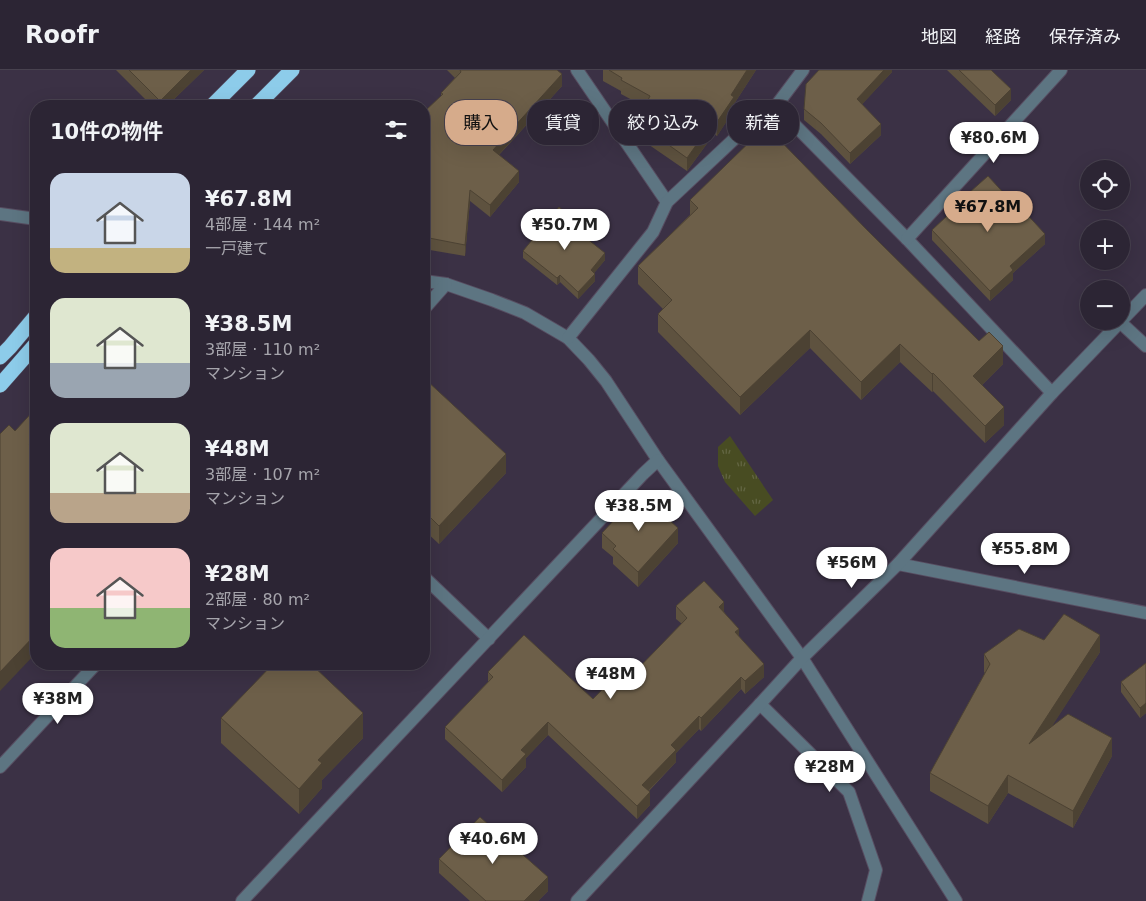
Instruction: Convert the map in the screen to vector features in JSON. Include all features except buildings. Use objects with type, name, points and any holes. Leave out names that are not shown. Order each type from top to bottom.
[{"type":"highway","points":[[218,100],[248,70]]},
{"type":"highway","points":[[262,100],[292,70]]},
{"type":"highway","points":[[0,357],[30,323]]},
{"type":"highway","points":[[0,385],[30,351]]},
{"type":"street","points":[[578,70],[667,202]]},
{"type":"street","points":[[780,100],[803,70]]},
{"type":"street","points":[[907,239],[1062,70]]},
{"type":"street","points":[[799,129],[907,239],[1052,394]]},
{"type":"street","points":[[568,338],[653,232],[667,202],[728,145]]},
{"type":"street","points":[[0,214],[30,218]]},
{"type":"street","points":[[430,282],[446,284],[525,313],[568,338],[606,381],[658,460],[802,658],[956,901]]},
{"type":"street","points":[[430,302],[446,284]]},
{"type":"street","points":[[1130,312],[1146,296]]},
{"type":"street","points":[[577,901],[802,658],[898,564],[1112,330]]},
{"type":"street","points":[[1129,330],[1146,346]]},
{"type":"street","points":[[242,901],[658,460]]},
{"type":"street","points":[[898,564],[1145,611]]},
{"type":"street","points":[[430,583],[489,639]]},
{"type":"street","points":[[0,767],[90,670]]},
{"type":"street","points":[[760,704],[849,792],[876,870],[868,901]]},
{"type":"green space","points":[[730,436],[773,500],[755,516],[725,482],[718,466],[718,447]]}]
